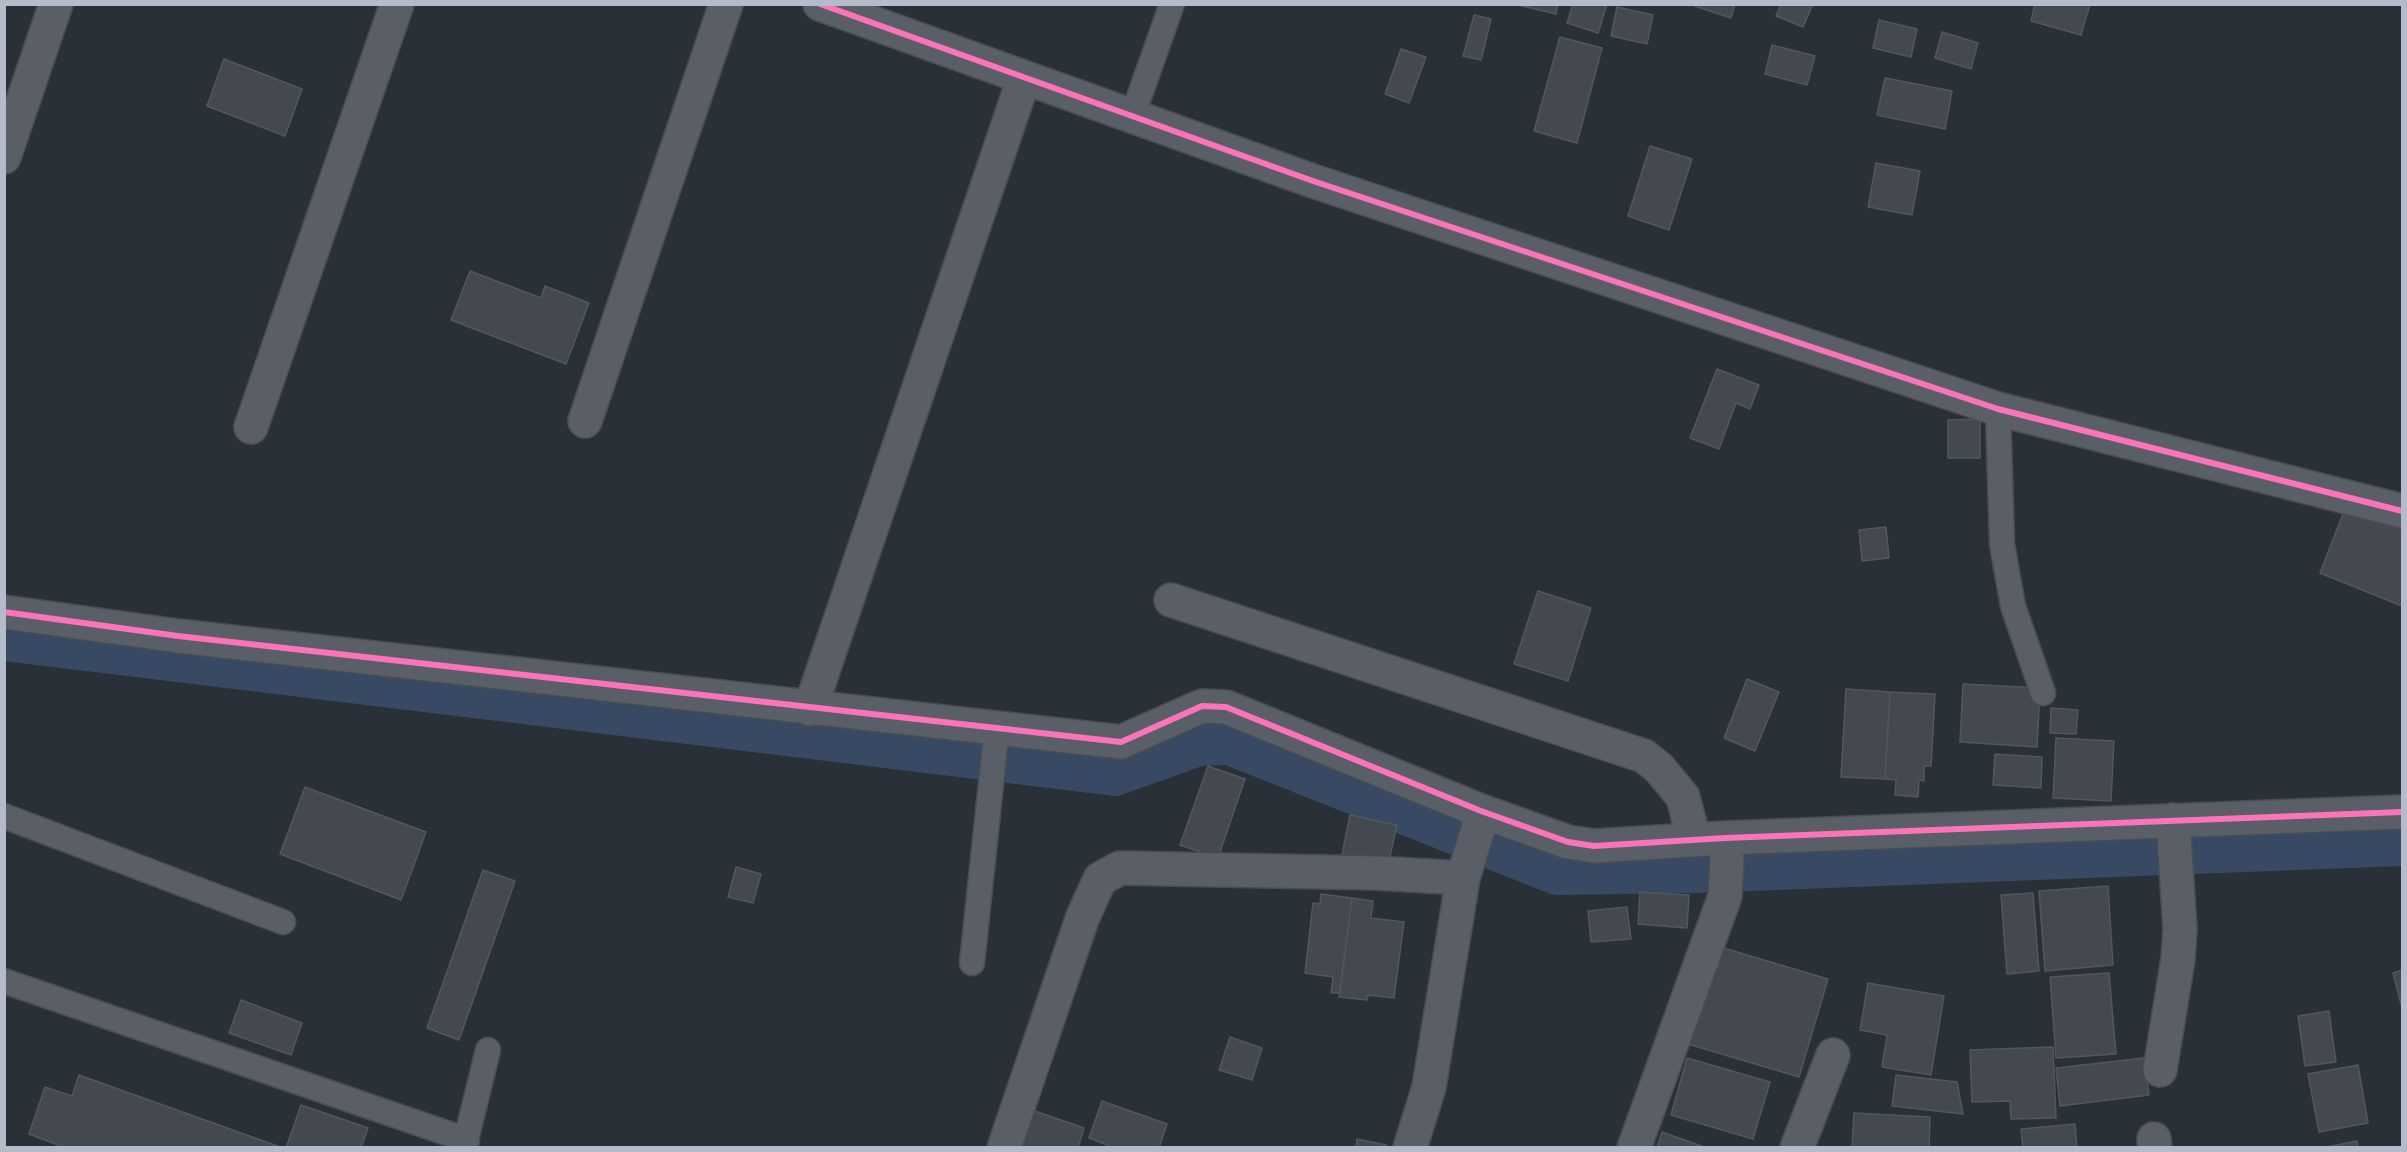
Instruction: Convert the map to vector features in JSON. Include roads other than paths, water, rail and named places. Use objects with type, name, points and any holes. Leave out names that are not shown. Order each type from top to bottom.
[{"type":"street","points":[[4,156],[56,4]]},
{"type":"street","points":[[251,427],[397,4]]},
{"type":"street","points":[[585,421],[726,4]]},
{"type":"street","points":[[820,4],[1313,181],[1998,409],[2403,511]]},
{"type":"street","points":[[810,709],[1024,78]]},
{"type":"street","points":[[1171,600],[1644,756],[1659,768],[1683,797],[1716,846],[1725,896],[1634,1148]]},
{"type":"street","points":[[4,612],[178,636],[810,709],[998,737],[1121,742],[1202,706],[1226,707],[1473,844]]},
{"type":"street","points":[[1004,1148],[1082,919],[1100,879],[1120,868],[1376,873],[1473,844],[1568,842],[1594,846],[1716,846],[2175,843],[2403,812]]},
{"type":"street","points":[[2160,1070],[2179,949],[2180,908],[2175,843]]},
{"type":"street","points":[[1410,1148],[1429,1087],[1473,844]]},
{"type":"street","points":[[1797,1148],[1833,1055]]},
{"type":"lane","points":[[1132,117],[1172,4]]},
{"type":"lane","points":[[1998,409],[2004,554],[2013,606],[2043,693]]},
{"type":"lane","points":[[972,963],[998,737]]},
{"type":"lane","points":[[4,816],[283,922]]},
{"type":"lane","points":[[4,981],[465,1144],[488,1050]]},
{"type":"waterway","points":[[4,640],[1115,775],[1199,745],[1229,744],[1557,874],[1697,872],[2402,845]]}]
